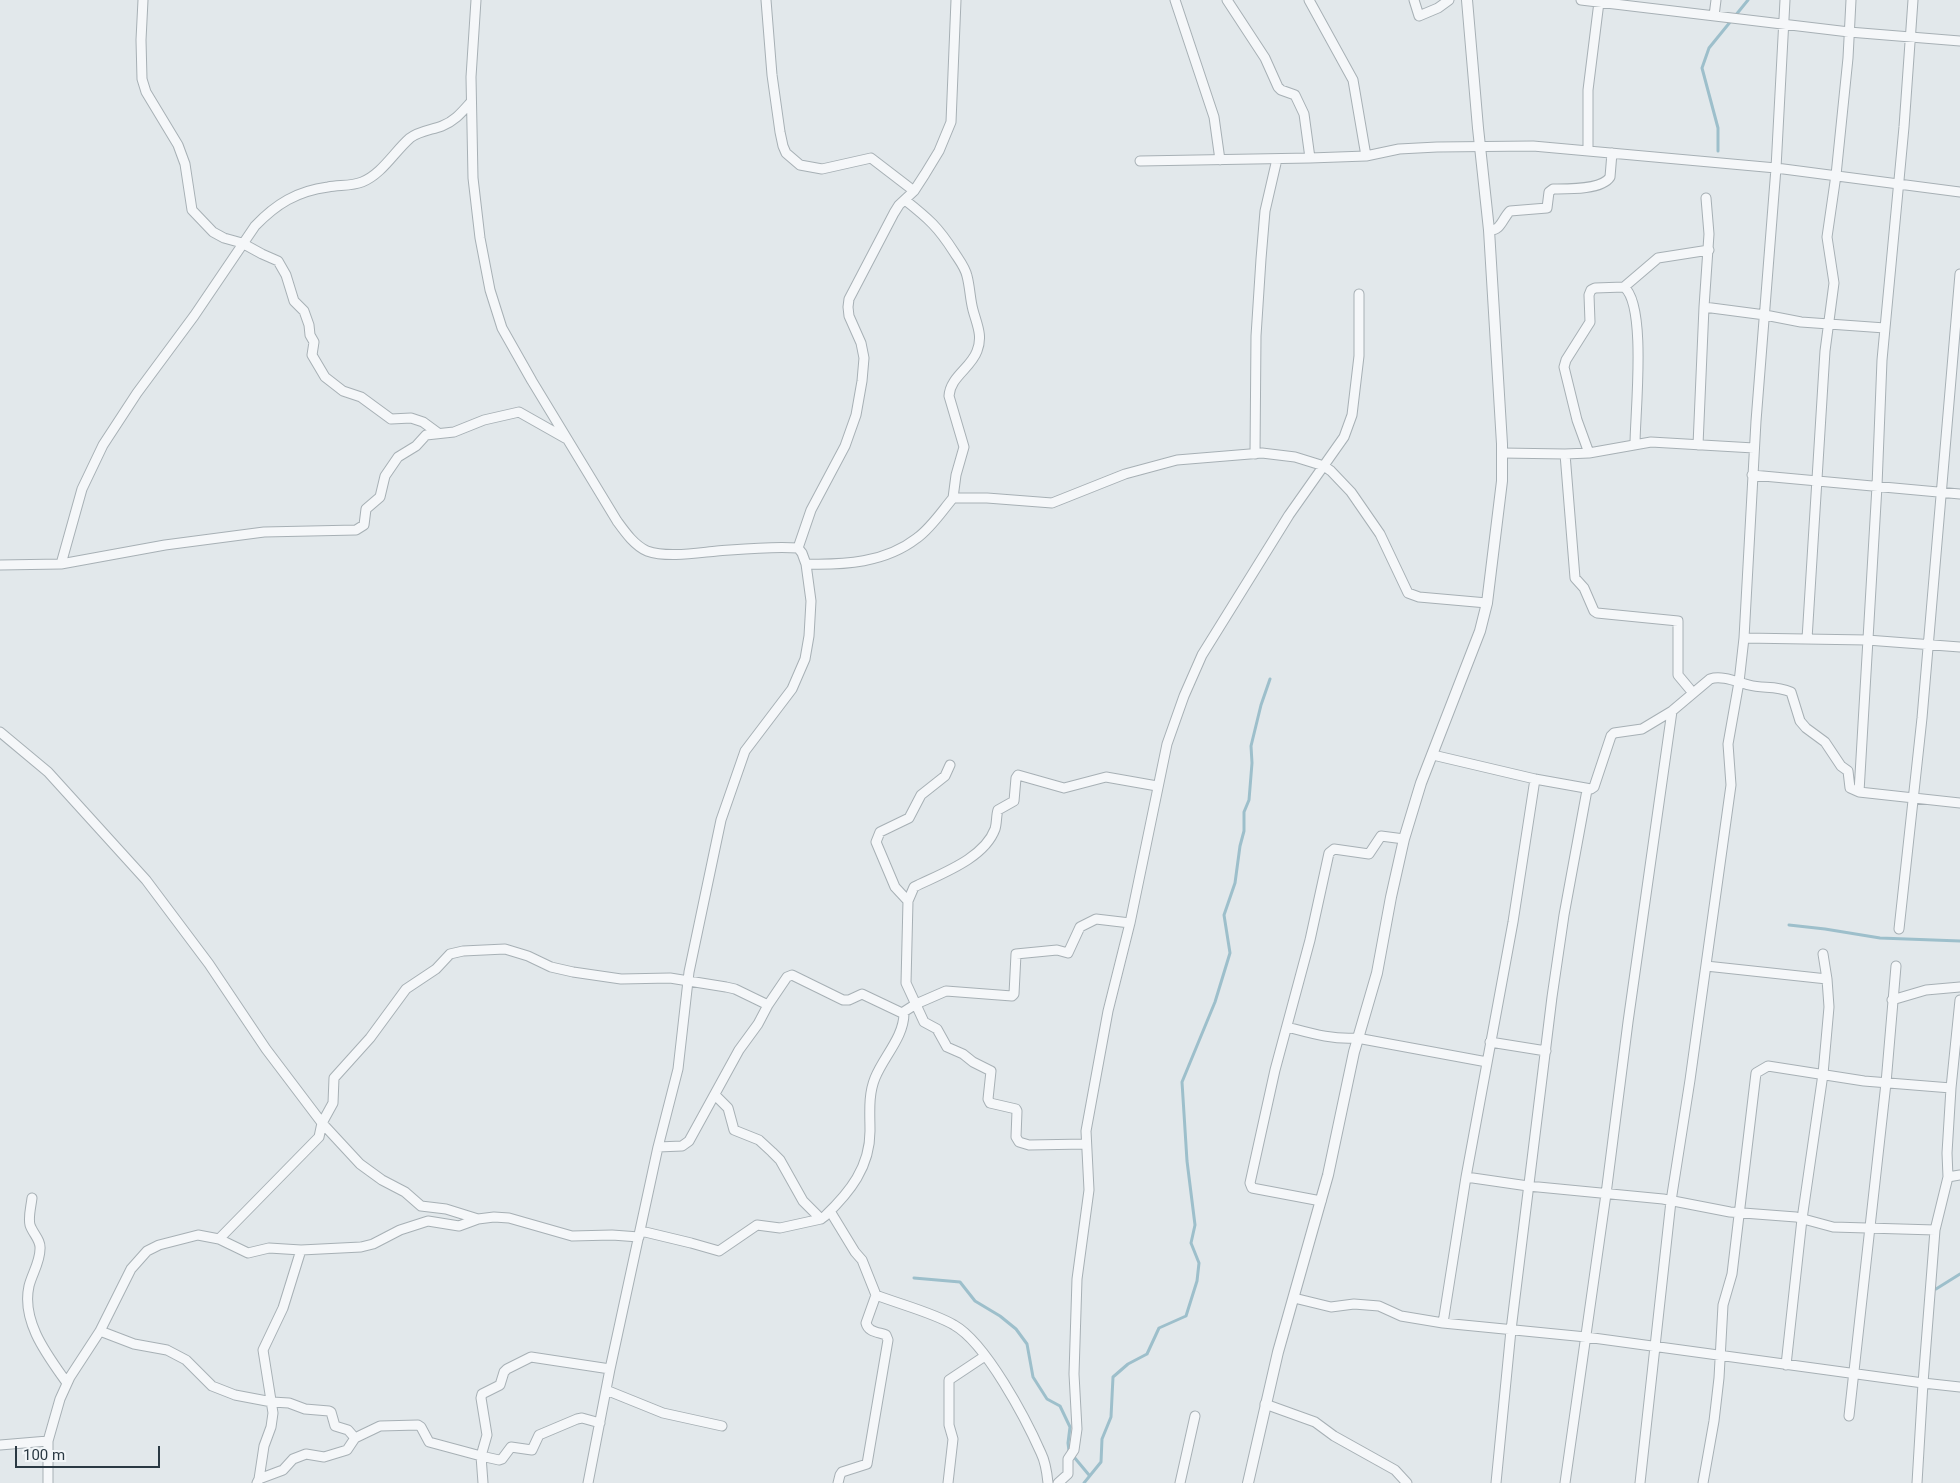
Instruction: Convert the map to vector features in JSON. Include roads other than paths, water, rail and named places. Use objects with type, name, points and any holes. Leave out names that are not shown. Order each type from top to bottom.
[{"type":"street","points":[[143,0],[142,79],[146,92],[178,145],[188,171],[192,210],[213,232],[224,238],[242,243],[276,260],[280,264],[286,275],[294,302],[304,311],[309,325],[310,335],[314,342],[312,355],[328,380],[343,391],[361,397],[391,419],[411,418],[423,422],[438,433]]},
{"type":"street","points":[[476,0],[472,40],[471,102],[473,178],[480,238],[498,317],[532,381],[625,532],[640,547],[649,551],[689,555],[767,548],[798,548],[802,552],[806,564],[811,611],[805,659],[792,689],[742,758],[721,820],[688,980],[679,1064],[658,1147],[610,1369],[588,1483]]},
{"type":"street","points":[[766,0],[772,75],[781,139],[786,153],[800,165],[822,169],[871,158],[914,191]]},
{"type":"street","points":[[798,548],[811,510],[845,446],[856,416],[864,358],[861,344],[849,316],[849,299],[894,213],[914,191],[939,150],[952,122],[956,0]]},
{"type":"street","points":[[1175,0],[1214,116],[1220,160]]},
{"type":"street","points":[[1227,0],[1265,58],[1278,87],[1295,95],[1304,114],[1310,158]]},
{"type":"street","points":[[1309,0],[1353,80],[1366,156]]},
{"type":"street","points":[[1414,0],[1419,16],[1438,8],[1449,0]]},
{"type":"street","points":[[1248,1483],[1265,1404],[1321,1201],[1343,1094],[1357,1038],[1377,973],[1404,839],[1432,755],[1480,631],[1487,603],[1502,481],[1502,453],[1489,230],[1467,0]]},
{"type":"street","points":[[1580,0],[1849,32],[1960,42]]},
{"type":"street","points":[[1714,16],[1716,0]]},
{"type":"street","points":[[1640,1483],[1670,1201],[1706,966],[1731,784],[1728,744],[1739,682],[1744,638],[1752,475],[1776,168],[1785,0]]},
{"type":"street","points":[[1807,639],[1816,481],[1828,325],[1834,283],[1827,237],[1836,176],[1851,0]]},
{"type":"street","points":[[1859,792],[1878,486],[1880,388],[1899,184],[1913,0]]},
{"type":"street","points":[[1588,151],[1588,90],[1599,2]]},
{"type":"street","points":[[60,564],[82,489],[103,444],[159,361],[194,316],[255,226],[282,202],[295,195],[311,189],[359,183],[367,180],[375,175],[409,139],[422,131],[450,122],[459,116],[471,102]]},
{"type":"street","points":[[1140,161],[1366,156],[1399,149],[1534,146],[1776,168],[1960,192]]},
{"type":"street","points":[[1489,230],[1499,228],[1510,211],[1547,208],[1549,192],[1553,189],[1585,188],[1608,181],[1612,153]]},
{"type":"street","points":[[1254,454],[1256,336],[1261,259],[1265,211],[1277,159]]},
{"type":"street","points":[[1698,445],[1704,307],[1709,250],[1709,217],[1706,198]]},
{"type":"street","points":[[806,564],[845,564],[893,552],[922,534],[953,498],[956,475],[964,447],[949,396],[950,387],[977,353],[980,333],[972,308],[967,276],[962,265],[940,230],[905,200]]},
{"type":"street","points":[[1589,452],[1565,372],[1566,360],[1590,322],[1589,295],[1591,290],[1595,288],[1624,287],[1658,258],[1709,250]]},
{"type":"street","points":[[1899,929],[1929,645],[1940,491],[1958,315],[1960,274]]},
{"type":"street","points":[[1624,287],[1630,293],[1638,333],[1635,444]]},
{"type":"street","points":[[1058,1483],[1068,1474],[1077,1429],[1074,1374],[1077,1270],[1089,1190],[1086,1131],[1108,1011],[1130,923],[1167,744],[1184,696],[1202,655],[1289,514],[1344,437],[1352,415],[1359,356],[1359,294]]},
{"type":"street","points":[[1704,307],[1802,322],[1885,328]]},
{"type":"street","points":[[0,565],[60,564],[165,545],[250,534],[356,530],[364,525],[366,509],[380,497],[386,476],[398,456],[416,446],[426,435],[454,432],[484,420],[519,412],[568,440]]},
{"type":"street","points":[[1502,453],[1565,454],[1650,442],[1754,448]]},
{"type":"street","points":[[953,498],[987,498],[1052,503],[1125,474],[1174,461],[1254,454],[1295,457],[1324,466],[1351,492],[1380,534],[1408,593],[1419,597],[1487,603]]},
{"type":"street","points":[[1565,454],[1575,578],[1584,588],[1594,611],[1597,613],[1678,621],[1678,675],[1693,693]]},
{"type":"street","points":[[1752,475],[1960,494]]},
{"type":"street","points":[[1744,638],[1867,640],[1960,647]]},
{"type":"street","points":[[1432,755],[1587,790],[1594,787],[1611,736],[1614,733],[1642,729],[1672,711],[1713,678],[1755,686],[1773,686],[1791,692],[1800,721],[1825,742],[1842,766],[1848,771],[1850,788],[1859,792],[1960,803]]},
{"type":"street","points":[[1565,1483],[1672,711]]},
{"type":"street","points":[[0,732],[48,772],[146,880],[209,964],[266,1048],[322,1123],[360,1164],[382,1180],[408,1194],[420,1206],[442,1208],[478,1219]]},
{"type":"street","points":[[908,901],[895,887],[876,842],[880,832],[909,818],[921,795],[947,774],[950,765]]},
{"type":"street","points":[[1086,1144],[1029,1145],[1019,1142],[1016,1137],[1016,1109],[990,1103],[988,1099],[991,1071],[973,1062],[963,1054],[947,1047],[937,1029],[924,1022],[905,977],[908,901],[911,889],[971,858],[980,849],[994,830],[998,810],[1014,801],[1016,778],[1018,775],[1064,788],[1106,777],[1157,786]]},
{"type":"street","points":[[1443,1323],[1466,1177],[1513,922],[1535,779]]},
{"type":"street","points":[[1496,1483],[1528,1186],[1564,915],[1587,790]]},
{"type":"street","points":[[1321,1201],[1256,1189],[1250,1186],[1260,1134],[1310,940],[1329,853],[1334,849],[1366,855],[1372,852],[1381,836],[1404,839]]},
{"type":"street","points":[[48,1483],[48,1441],[60,1399],[67,1383],[100,1331],[131,1269],[146,1251],[159,1245],[189,1237],[204,1236],[219,1239],[248,1253],[269,1248],[301,1250],[368,1246],[400,1230],[428,1222],[459,1226],[478,1219],[494,1217],[509,1218],[572,1236],[640,1234],[691,1242],[719,1251],[757,1225],[780,1228],[821,1219],[846,1193],[866,1161],[869,1150],[870,1098],[874,1080],[902,1031],[904,1013],[916,1004],[949,990],[1012,996],[1014,994],[1016,954],[1056,950],[1068,953],[1080,927],[1096,919],[1130,923]]},
{"type":"street","points":[[219,1239],[319,1137],[322,1123],[332,1103],[334,1078],[370,1038],[406,989],[436,969],[450,954],[463,951],[505,949],[528,956],[551,967],[573,972],[621,979],[670,978],[735,989],[768,1005]]},
{"type":"street","points":[[1786,1365],[1802,1219],[1823,1074],[1829,1006],[1823,954]]},
{"type":"street","points":[[1706,966],[1827,979]]},
{"type":"street","points":[[1850,1416],[1886,1084],[1896,966]]},
{"type":"street","points":[[658,1147],[682,1146],[689,1142],[739,1050],[758,1024],[787,977],[792,975],[843,1000],[849,1000],[862,994],[904,1013]]},
{"type":"street","points":[[1892,1000],[1926,990],[1960,986]]},
{"type":"street","points":[[1917,1483],[1935,1230],[1948,1177],[1946,1153],[1960,1000]]},
{"type":"street","points":[[1287,1027],[1328,1038],[1357,1038],[1487,1062]]},
{"type":"street","points":[[1490,1042],[1546,1051]]},
{"type":"street","points":[[1703,1483],[1714,1421],[1723,1305],[1732,1274],[1756,1073],[1768,1066],[1886,1084],[1951,1088]]},
{"type":"street","points":[[715,1095],[728,1108],[734,1130],[759,1140],[780,1160],[803,1201],[821,1219]]},
{"type":"street","points":[[1948,1177],[1960,1175]]},
{"type":"street","points":[[1466,1177],[1528,1186],[1670,1201],[1740,1213],[1802,1219],[1834,1227],[1935,1230]]},
{"type":"street","points":[[32,1198],[29,1222],[38,1240],[40,1252],[29,1286],[27,1299],[30,1316],[39,1340],[67,1383]]},
{"type":"street","points":[[830,1211],[862,1260],[876,1295],[866,1323],[867,1326],[869,1329],[886,1335],[888,1340],[867,1464],[842,1472],[838,1483]]},
{"type":"street","points":[[258,1481],[264,1446],[272,1421],[272,1402],[263,1350],[283,1308],[301,1250]]},
{"type":"street","points":[[876,1295],[954,1325],[971,1338],[1012,1398],[1042,1454],[1048,1483]]},
{"type":"street","points":[[1294,1298],[1331,1307],[1354,1304],[1379,1306],[1400,1316],[1443,1323],[1586,1337],[1960,1388]]},
{"type":"street","points":[[100,1331],[134,1344],[167,1350],[186,1360],[212,1386],[235,1395],[272,1402],[289,1403],[309,1410],[329,1411],[335,1426],[348,1430],[355,1438]]},
{"type":"street","points":[[948,1483],[953,1439],[949,1425],[949,1380],[985,1356]]},
{"type":"street","points":[[483,1483],[481,1456],[486,1435],[482,1394],[500,1385],[507,1368],[530,1357],[610,1369]]},
{"type":"street","points":[[606,1390],[663,1413],[722,1426]]},
{"type":"street","points":[[1265,1404],[1315,1422],[1334,1436],[1395,1470],[1407,1483]]},
{"type":"street","points":[[1180,1483],[1194,1416]]},
{"type":"street","points":[[258,1481],[283,1470],[293,1459],[306,1454],[324,1458],[347,1450],[355,1438],[380,1426],[418,1425],[429,1442],[499,1460],[511,1447],[532,1450],[539,1435],[577,1419],[582,1418],[600,1424]]},
{"type":"street","points":[[0,1444],[48,1441]]},
{"type":"waterway","points":[[1718,151],[1718,128],[1702,68],[1709,48],[1748,0]]},
{"type":"waterway","points":[[1084,1483],[1101,1462],[1102,1439],[1111,1417],[1113,1377],[1128,1364],[1147,1354],[1159,1328],[1186,1316],[1197,1281],[1199,1263],[1191,1243],[1195,1225],[1187,1161],[1182,1082],[1215,1002],[1230,953],[1224,915],[1235,883],[1244,831],[1244,812],[1249,800],[1252,763],[1251,746],[1261,705],[1270,679]]},
{"type":"waterway","points":[[1789,925],[1880,938],[1960,941]]},
{"type":"waterway","points":[[1936,1289],[1960,1274]]},
{"type":"waterway","points":[[914,1278],[960,1282],[975,1301],[1000,1316],[1016,1329],[1027,1344],[1033,1377],[1047,1399],[1060,1406],[1070,1427],[1069,1451],[1089,1475]]}]
